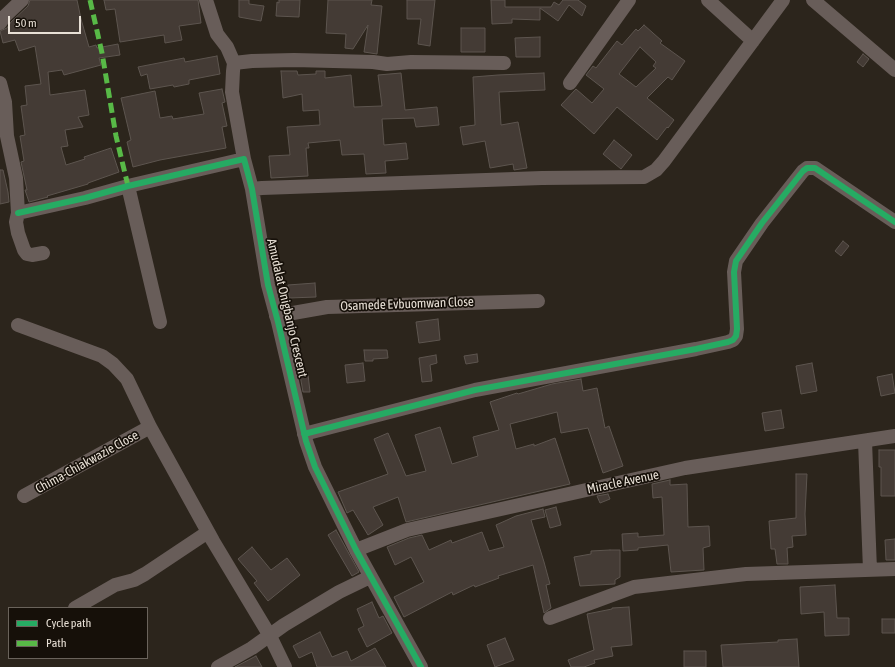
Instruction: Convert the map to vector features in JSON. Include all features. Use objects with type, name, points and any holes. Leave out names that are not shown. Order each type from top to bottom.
[{"type":"street","points":[[0,23],[5,16],[22,0]]},
{"type":"street","points":[[206,0],[216,34],[227,47],[234,63],[294,60],[373,62],[387,64],[411,62],[504,63]]},
{"type":"street","points":[[570,83],[629,0]]},
{"type":"street","points":[[708,0],[753,41]]},
{"type":"street","points":[[252,189],[542,178],[644,177],[656,170],[664,161],[783,0]]},
{"type":"street","points":[[813,0],[895,70]]},
{"type":"street","name":"Amudalat Onigbanjo Crescent","points":[[234,63],[232,92],[244,159],[252,189],[268,285],[304,434],[315,467],[356,550],[420,667]]},
{"type":"street","points":[[0,83],[5,102],[7,136],[16,178],[18,213],[16,222],[18,234],[27,254],[32,255],[43,253]]},
{"type":"street","points":[[18,213],[244,159]]},
{"type":"street","points":[[304,434],[475,390],[696,349],[733,340],[736,336],[737,329],[734,272],[736,261],[762,223],[808,168],[815,168],[895,222]]},
{"type":"street","points":[[128,186],[160,322]]},
{"type":"street","name":"Osamede Evbuomwan Close","points":[[276,316],[328,307],[538,301]]},
{"type":"street","points":[[18,325],[102,356],[113,364],[127,379],[150,428],[208,532],[270,636],[285,667]]},
{"type":"street","name":"Chima-Chiakwazie Close","points":[[24,496],[150,428]]},
{"type":"street","name":"Miracle Avenue","points":[[356,550],[407,530],[669,472],[895,436]]},
{"type":"street","points":[[865,441],[870,570]]},
{"type":"street","points":[[77,607],[115,585],[134,580],[145,574],[208,532]]},
{"type":"street","points":[[550,618],[634,587],[746,574],[895,569]]},
{"type":"street","points":[[218,667],[339,592],[370,576]]},
{"type":"building","points":[[30,0],[77,0],[89,47],[96,45],[97,48],[118,44],[120,55],[99,58],[101,65],[64,75],[62,70],[48,72],[50,95],[85,90],[89,115],[78,117],[83,127],[65,130],[68,146],[61,147],[66,165],[111,148],[119,172],[88,184],[29,202],[25,190],[27,190],[21,162],[24,161],[20,136],[25,135],[21,106],[27,105],[25,86],[41,84],[35,46],[19,51],[15,40],[3,43],[0,31],[7,28],[11,22],[28,6]]},
{"type":"building","points":[[104,0],[198,0],[201,23],[179,26],[182,40],[165,43],[164,35],[120,42],[115,9],[106,10]]},
{"type":"building","points":[[239,0],[249,0],[249,4],[264,6],[261,21],[239,17]]},
{"type":"building","points":[[279,0],[300,0],[299,17],[276,16],[277,2],[279,3]]},
{"type":"building","points":[[328,0],[372,0],[371,5],[382,6],[377,54],[364,52],[368,25],[353,49],[345,48],[346,34],[326,33]]},
{"type":"building","points":[[407,0],[435,0],[430,46],[418,44],[421,19],[407,19]]},
{"type":"building","points":[[491,0],[505,0],[505,7],[551,7],[554,2],[559,5],[563,0],[578,0],[586,6],[582,16],[569,5],[558,21],[540,8],[540,20],[512,19],[512,23],[492,24]]},
{"type":"building","points":[[644,25],[662,41],[660,43],[685,61],[672,80],[668,77],[647,98],[674,120],[657,140],[617,107],[594,134],[561,105],[576,89],[592,103],[604,89],[586,75],[593,66],[596,68],[617,41],[622,45],[636,29],[638,31]],"holes":[[[640,47],[656,62],[653,66],[656,68],[636,87],[619,74]]]},
{"type":"building","points":[[461,28],[485,28],[485,52],[461,52]]},
{"type":"building","points":[[540,37],[540,57],[516,57],[515,38]]},
{"type":"building","points":[[863,54],[869,59],[863,67],[857,62]]},
{"type":"building","points":[[217,56],[220,74],[189,80],[189,84],[174,87],[173,85],[150,89],[147,74],[141,76],[138,67],[184,58],[185,62]]},
{"type":"building","points":[[281,71],[297,71],[298,75],[316,74],[316,71],[325,71],[325,78],[351,75],[354,107],[382,106],[378,75],[401,73],[405,110],[437,107],[439,125],[416,127],[414,118],[382,119],[384,145],[406,143],[408,159],[385,161],[386,173],[366,174],[364,154],[342,155],[340,140],[308,143],[309,148],[306,148],[308,176],[271,178],[269,156],[290,155],[287,127],[320,125],[319,110],[303,111],[302,94],[283,98]]},
{"type":"building","points":[[544,73],[545,90],[499,92],[501,125],[518,122],[527,168],[514,170],[513,164],[490,168],[485,141],[463,145],[460,127],[475,125],[473,77]]},
{"type":"building","points":[[222,89],[225,102],[222,103],[227,126],[222,127],[226,148],[160,160],[133,167],[127,142],[131,140],[121,98],[155,91],[160,118],[172,116],[173,119],[204,114],[199,93]]},
{"type":"building","points":[[614,140],[632,155],[621,169],[603,154]]},
{"type":"building","points":[[0,170],[3,170],[9,202],[0,204]]},
{"type":"building","points":[[843,241],[849,246],[841,256],[835,251]]},
{"type":"building","points":[[315,283],[316,297],[289,298],[288,285]]},
{"type":"building","points":[[438,319],[440,340],[419,343],[416,322]]},
{"type":"building","points":[[364,350],[387,350],[388,358],[365,361]]},
{"type":"building","points":[[477,354],[478,362],[466,364],[464,356]]},
{"type":"building","points":[[436,355],[437,363],[430,365],[432,381],[422,382],[419,358]]},
{"type":"building","points":[[363,363],[365,381],[347,383],[345,365]]},
{"type":"building","points":[[812,363],[817,391],[801,394],[796,366]]},
{"type":"building","points":[[308,374],[310,392],[303,392],[300,375]]},
{"type":"building","points":[[892,374],[895,393],[881,396],[877,377]]},
{"type":"building","points":[[581,379],[583,391],[597,388],[605,428],[609,426],[623,466],[603,473],[588,428],[561,433],[557,412],[510,424],[516,449],[534,444],[534,446],[555,438],[570,484],[406,522],[398,497],[373,507],[383,525],[368,535],[353,510],[347,513],[338,492],[388,474],[374,439],[388,433],[406,476],[426,471],[415,435],[440,427],[452,464],[478,456],[473,437],[499,430],[490,402],[552,384]]},
{"type":"building","points":[[781,410],[784,428],[765,431],[762,413]]},
{"type":"building","points":[[879,450],[895,450],[895,496],[881,496],[881,467],[879,467]]},
{"type":"building","points":[[796,474],[807,474],[805,514],[806,535],[792,536],[793,547],[787,548],[788,564],[777,564],[775,549],[771,549],[769,521],[796,518]]},
{"type":"building","points":[[670,480],[670,485],[687,484],[688,527],[709,526],[710,546],[703,548],[704,570],[671,572],[668,545],[623,551],[622,534],[638,533],[638,537],[664,535],[662,497],[653,498],[652,484]]},
{"type":"building","points":[[608,494],[610,499],[600,503],[597,496]]},
{"type":"building","points":[[556,507],[561,525],[550,528],[545,510]]},
{"type":"building","points":[[543,509],[545,517],[531,520],[550,584],[546,585],[551,608],[544,613],[533,565],[498,576],[499,578],[475,587],[474,585],[453,595],[452,592],[404,617],[394,597],[424,582],[411,557],[395,565],[387,547],[409,538],[422,535],[429,550],[451,540],[452,543],[482,532],[489,551],[504,547],[496,525],[516,516]]},
{"type":"building","points":[[336,530],[359,572],[352,576],[328,535]]},
{"type":"building","points":[[895,539],[895,560],[886,560],[885,540]]},
{"type":"building","points":[[252,547],[271,570],[287,558],[300,575],[268,601],[254,583],[257,581],[238,559]]},
{"type":"building","points":[[620,550],[620,577],[615,580],[615,584],[580,586],[574,557],[591,554],[591,551]]},
{"type":"building","points":[[835,585],[837,618],[849,618],[849,635],[825,636],[824,612],[801,614],[800,587]]},
{"type":"building","points":[[372,602],[379,618],[383,616],[392,633],[367,647],[358,629],[364,626],[357,609]]},
{"type":"building","points":[[629,607],[632,645],[611,647],[613,656],[594,660],[595,663],[584,667],[571,667],[568,660],[594,650],[587,614],[612,608]]},
{"type":"building","points":[[882,619],[895,619],[895,633],[882,633]]},
{"type":"building","points":[[320,632],[332,657],[347,651],[351,661],[375,648],[386,667],[317,667],[312,652],[299,658],[293,646]]},
{"type":"building","points":[[505,638],[514,660],[495,667],[487,645]]},
{"type":"building","points":[[797,639],[799,667],[723,667],[721,645],[778,642],[778,640]]},
{"type":"building","points":[[684,651],[706,651],[706,667],[684,667]]},
{"type":"building","points":[[256,656],[262,667],[235,667]]},
{"type":"marked path","points":[[90,0],[102,53],[116,136],[128,186]]},
{"type":"cycle path","points":[[18,213],[244,159],[252,189],[268,285],[306,441],[315,467],[356,550],[421,667]]},
{"type":"cycle path","points":[[304,434],[475,390],[696,349],[733,340],[736,336],[737,329],[734,272],[736,261],[762,223],[807,168],[815,168],[895,222]]}]
